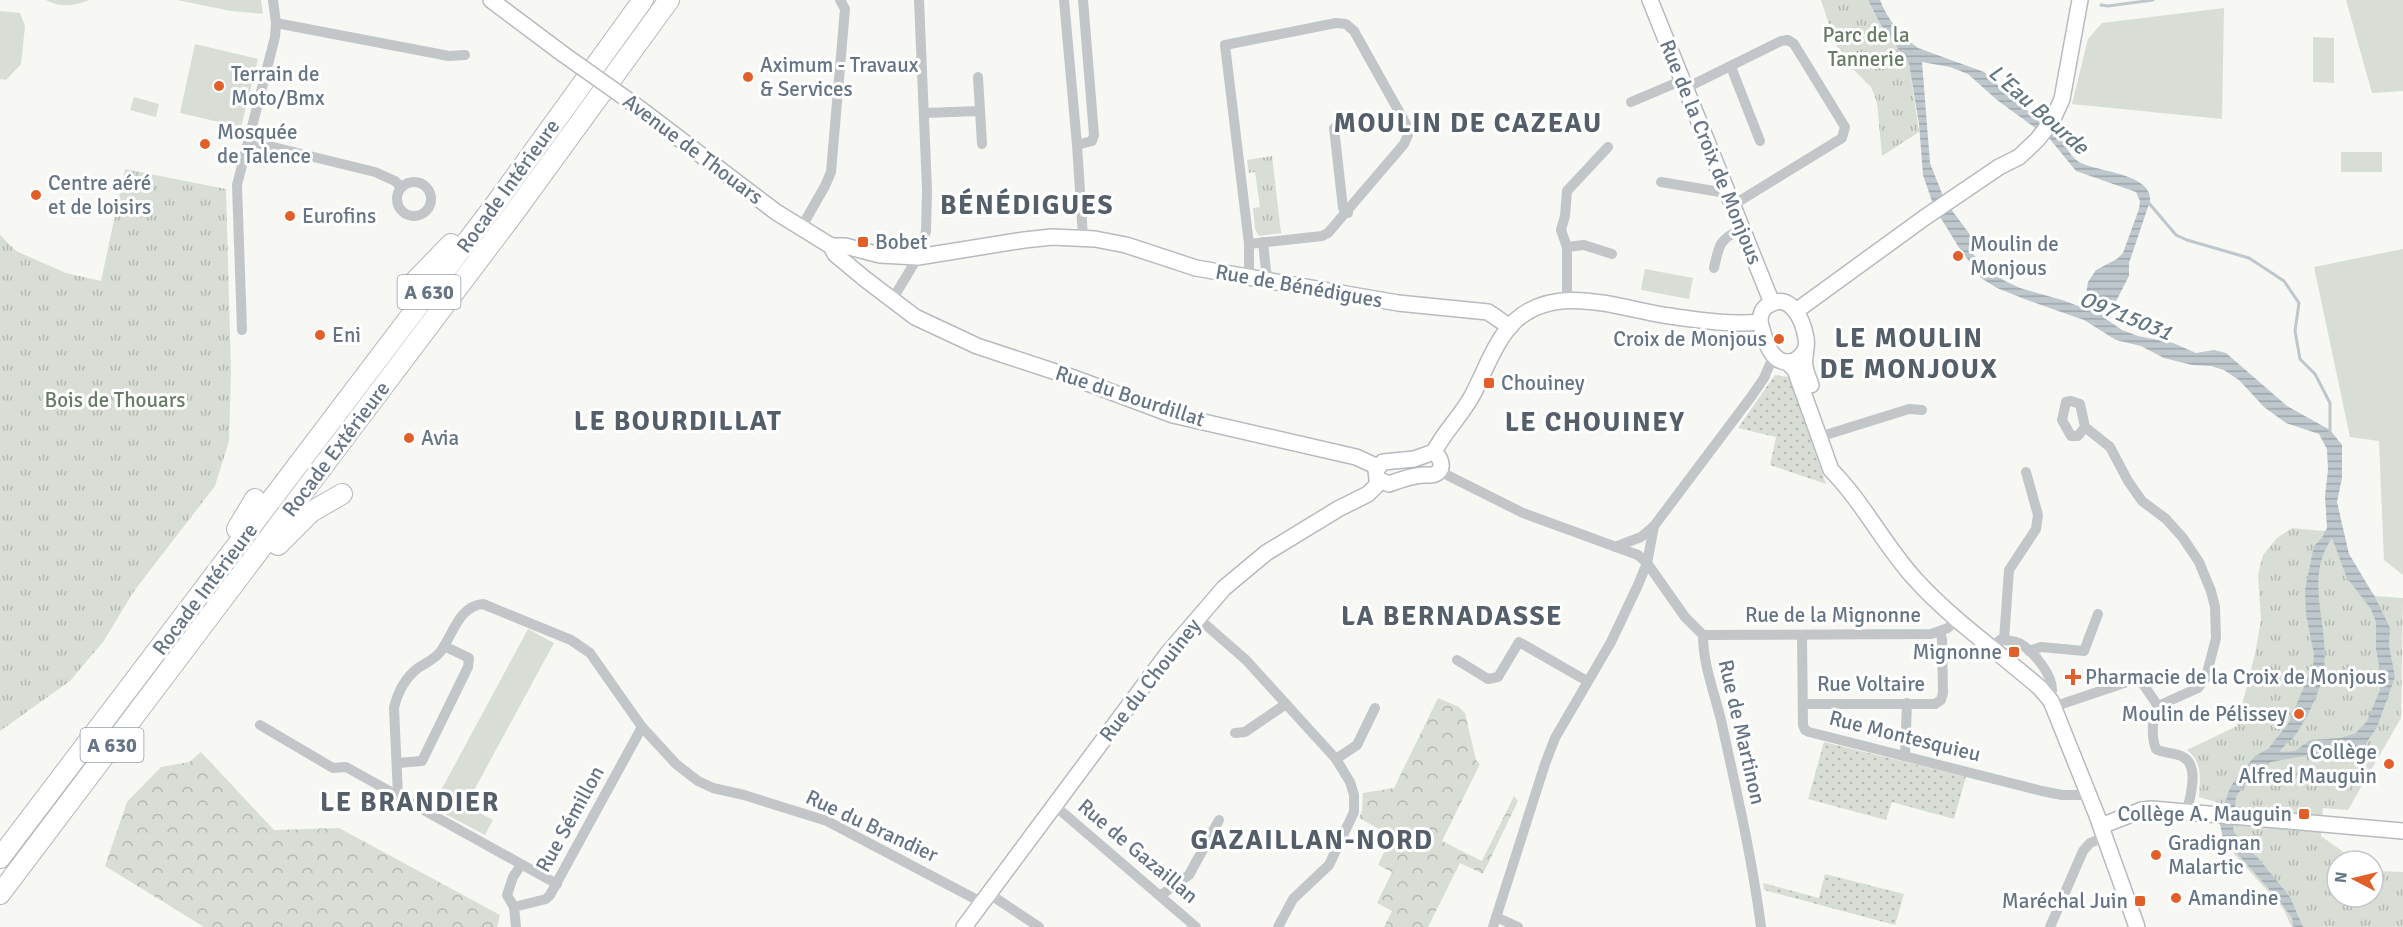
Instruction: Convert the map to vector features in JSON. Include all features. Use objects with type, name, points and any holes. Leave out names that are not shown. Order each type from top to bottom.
[{"type":"highway","name":"Rocade Intérieure","points":[[0,858],[211,582],[540,143],[643,0]]},
{"type":"highway","name":"Rocade Extérieure","points":[[0,894],[530,191],[669,0]]},
{"type":"highway","points":[[416,280],[450,244],[488,196],[540,143]]},
{"type":"highway","points":[[490,267],[524,217],[530,191]]},
{"type":"highway","points":[[225,597],[249,582],[278,545],[311,512],[342,494]]},
{"type":"highway","points":[[211,582],[233,534],[255,499]]},
{"type":"street","points":[[242,330],[237,185],[276,23],[273,0]]},
{"type":"street","name":"Avenue de Thouars","points":[[491,0],[801,228],[831,246],[835,254],[892,300]]},
{"type":"street","points":[[801,228],[831,172],[845,9],[840,0]]},
{"type":"street","points":[[892,300],[918,257],[926,231],[919,0]]},
{"type":"street","points":[[1064,0],[1083,237]]},
{"type":"street","points":[[1077,145],[1092,141],[1094,135],[1083,0]]},
{"type":"street","name":"Rue de la Croix de Monjous","points":[[1650,0],[1772,303]]},
{"type":"street","points":[[1796,311],[1924,218],[1999,167],[2019,157],[2062,99],[2080,0]]},
{"type":"street","points":[[276,23],[449,56],[465,54]]},
{"type":"street","points":[[1249,244],[1322,236],[1334,229],[1404,144],[1408,135],[1406,124],[1354,31],[1346,24],[1336,23],[1225,45],[1249,244],[1249,278]]},
{"type":"street","points":[[1631,102],[1731,67],[1781,41],[1792,42],[1845,131],[1838,140],[1732,205]]},
{"type":"street","points":[[1731,67],[1760,141]]},
{"type":"street","points":[[978,77],[982,144]]},
{"type":"street","points":[[924,113],[980,111]]},
{"type":"street","points":[[1334,128],[1343,208],[1348,213]]},
{"type":"street","points":[[248,141],[375,172],[395,181],[401,187]]},
{"type":"street","points":[[1567,301],[1567,247],[1561,230],[1565,216],[1567,190],[1608,147]]},
{"type":"street","points":[[1661,182],[1720,192],[1726,189]]},
{"type":"street","points":[[1713,268],[1719,246],[1726,236],[1742,229]]},
{"type":"street","name":"Rue de Bénédigues","points":[[831,246],[845,246],[880,255],[918,257],[1024,240],[1083,237],[1126,245],[1190,267],[1249,278],[1398,303],[1488,312],[1510,327]]},
{"type":"street","points":[[1263,242],[1266,271],[1270,281]]},
{"type":"street","points":[[1567,247],[1584,245],[1612,254]]},
{"type":"street","name":"Rue du Bourdillat","points":[[892,300],[915,316],[953,336],[1173,416],[1356,457],[1379,474]]},
{"type":"street","points":[[1434,452],[1440,458],[1439,471],[1436,475],[1410,477],[1389,484],[1379,474],[1383,462],[1414,459],[1434,452],[1466,406],[1510,327],[1534,308],[1567,301],[1607,304],[1667,316],[1708,321],[1760,322]]},
{"type":"street","points":[[1824,436],[1805,367],[1806,339],[1796,311],[1789,303],[1772,303],[1763,310],[1760,322],[1780,360],[1795,370],[1824,436],[1840,467],[1842,482],[1910,573],[1958,618],[1999,644],[2050,701],[2089,795],[2137,927]]},
{"type":"street","points":[[1615,547],[1641,537],[1654,526],[1764,378],[1780,360],[1797,360],[1805,351]]},
{"type":"street","points":[[1824,436],[1909,409],[1922,410]]},
{"type":"street","points":[[2085,427],[2109,447],[2142,501],[2166,519],[2183,538],[2199,562],[2211,591],[2215,607],[2216,638],[2213,655],[2202,684],[2158,706],[2154,720],[2155,746],[2161,751],[2185,757],[2192,770],[2187,811]]},
{"type":"street","points":[[1439,471],[1523,513],[1638,555],[1647,563]]},
{"type":"street","points":[[1999,644],[2009,570],[2036,530],[2038,515],[2025,472]]},
{"type":"street","name":"Rue du Chouiney","points":[[964,927],[1168,653],[1224,588],[1266,553],[1338,509],[1373,491],[1379,474]]},
{"type":"street","points":[[1518,927],[1495,922],[1545,764],[1555,738],[1611,642],[1647,563],[1654,526]]},
{"type":"street","name":"Rue de Martinon","points":[[1647,563],[1684,617],[1703,635],[1704,655],[1721,719],[1751,858],[1761,927]]},
{"type":"street","name":"Rue du Brandier","points":[[444,646],[464,612],[476,604],[483,604],[572,640],[590,652],[642,728],[676,764],[698,782],[826,821],[972,895],[985,898],[1039,927]]},
{"type":"street","points":[[2029,651],[2042,647],[2084,651],[2098,614]]},
{"type":"street","points":[[1198,618],[1246,660],[1336,759],[1350,782],[1354,795],[1354,812],[1329,865],[1293,899],[1278,927]]},
{"type":"street","name":"Rue de la Mignonne","points":[[1703,635],[1940,632],[1958,618]]},
{"type":"street","name":"Rue Voltaire","points":[[1803,704],[1935,704],[1941,700],[1943,693],[1940,632]]},
{"type":"street","name":"Rue Montesquieu","points":[[1802,635],[1804,730],[2062,795],[2089,795]]},
{"type":"street","points":[[1456,660],[1488,679],[1498,677],[1519,642],[1587,681]]},
{"type":"street","points":[[1999,644],[2020,644],[2029,651],[2049,677],[2052,691],[2050,701]]},
{"type":"street","points":[[397,764],[422,761],[468,667],[469,658],[444,646],[435,658],[409,676],[397,696],[394,708],[398,795]]},
{"type":"street","points":[[2050,701],[2132,679],[2139,680],[2143,684],[2158,706]]},
{"type":"street","points":[[1235,733],[1245,732],[1286,704]]},
{"type":"street","points":[[1905,756],[1906,704]]},
{"type":"street","points":[[1336,759],[1356,745],[1375,708]]},
{"type":"street","points":[[260,725],[333,768],[346,767],[557,884]]},
{"type":"street","name":"Rue Sémillon","points":[[514,907],[546,898],[557,884],[642,728]]},
{"type":"street","name":"Rue de Gazaillan","points":[[1054,805],[1196,927]]},
{"type":"street","points":[[2050,927],[2083,851],[2090,843],[2102,832],[2167,811],[2214,813],[2403,831]]},
{"type":"street","points":[[1161,895],[1189,875],[1219,820]]},
{"type":"street","points":[[516,927],[514,907],[507,895],[507,889],[521,865]]},
{"type":"green space","points":[[46,0],[89,0],[68,5]]},
{"type":"green space","points":[[177,0],[261,0],[263,14],[231,11]]},
{"type":"green space","name":"Parc de la Tannerie","points":[[1821,0],[1868,0],[1880,25],[1909,64],[1919,132],[1882,156],[1877,102],[1871,87],[1847,63],[1835,43]]},
{"type":"green space","points":[[2346,0],[2403,0],[2403,91],[2372,93]]},
{"type":"green space","points":[[2224,8],[2222,119],[2072,104],[2088,39],[2102,23]]},
{"type":"green space","points":[[0,11],[20,13],[25,26],[21,64],[6,80],[0,79]]},
{"type":"green space","points":[[2313,37],[2334,38],[2334,83],[2313,82]]},
{"type":"green space","name":"Terrain de Moto/Bmx","points":[[195,44],[258,59],[241,127],[180,113]]},
{"type":"green space","points":[[134,97],[159,104],[156,117],[130,110]]},
{"type":"green space","points":[[2341,152],[2382,152],[2382,172],[2341,172]]},
{"type":"green space","points":[[1272,156],[1281,233],[1259,236],[1255,229],[1253,208],[1260,207],[1255,172],[1249,173],[1247,160]]},
{"type":"green space","name":"Bois de Thouars","points":[[125,169],[226,189],[231,371],[229,441],[215,486],[134,591],[103,642],[70,681],[0,731],[0,235],[16,251],[66,273],[101,281]]},
{"type":"green space","points":[[2403,249],[2403,575],[2384,560],[2379,441],[2350,437],[2314,267]]},
{"type":"green space","points":[[1645,269],[1693,278],[1689,299],[1641,290]]},
{"type":"green space","points":[[1775,375],[1789,377],[1826,484],[1770,465],[1776,437],[1738,428]]},
{"type":"green space","points":[[2338,527],[2352,563],[2375,596],[2403,598],[2401,718],[2348,810],[2323,808],[2321,836],[2339,849],[2325,849],[2325,909],[2385,909],[2385,871],[2403,872],[2403,927],[2292,927],[2283,908],[2225,844],[2222,835],[2223,804],[2199,797],[2198,766],[2187,750],[2237,726],[2261,620],[2258,575],[2263,555],[2277,538],[2292,528],[2324,531]]},
{"type":"green space","points":[[528,629],[554,643],[466,805],[493,820],[485,835],[432,807]]},
{"type":"green space","points":[[1438,698],[1459,707],[1465,713],[1476,760],[1480,764],[1442,841],[1482,861],[1514,796],[1518,801],[1483,874],[1460,863],[1428,927],[1384,927],[1392,911],[1377,903],[1392,872],[1378,865],[1392,836],[1359,818],[1362,811],[1363,793],[1394,788]]},
{"type":"green space","points":[[1824,742],[1966,777],[1954,819],[1892,802],[1886,820],[1808,799]]},
{"type":"green space","points":[[201,752],[274,830],[339,828],[500,915],[497,927],[204,927],[105,866],[127,802],[161,767],[189,762]]},
{"type":"green space","points":[[1825,874],[1904,894],[1895,925],[1764,890],[1763,883],[1819,898]]},
{"type":"shaded area","points":[[1868,0],[1880,0],[1895,27],[1918,48],[1984,72],[2015,101],[2045,124],[2056,128],[2073,157],[2081,163],[2134,179],[2149,192],[2150,201],[2129,263],[2129,276],[2112,309],[2104,313],[2103,317],[2122,330],[2138,336],[2173,343],[2196,353],[2214,350],[2226,353],[2287,406],[2330,430],[2342,445],[2342,478],[2337,502],[2349,554],[2376,599],[2390,628],[2389,645],[2395,677],[2377,727],[2367,742],[2350,754],[2314,754],[2271,762],[2245,784],[2236,797],[2233,830],[2290,897],[2303,927],[2294,927],[2292,918],[2278,899],[2223,838],[2219,820],[2230,788],[2237,777],[2255,756],[2268,749],[2288,724],[2313,666],[2314,654],[2306,614],[2305,590],[2314,546],[2322,538],[2327,528],[2325,496],[2328,470],[2327,449],[2319,434],[2286,423],[2264,407],[2239,380],[2224,370],[2164,358],[2141,346],[2116,340],[2084,320],[1997,288],[1981,278],[1934,207],[1923,175],[1919,124],[1909,64],[1880,24]],"holes":[[[1922,62],[1950,67],[1968,74],[1997,100],[2049,138],[2076,171],[2136,192],[2140,201],[2139,209],[2123,253],[2117,259],[2096,270],[2088,282],[2086,295],[2095,306],[2092,311],[2005,281],[1987,269],[1972,253],[1971,236],[1945,201],[1930,163]],[[2332,538],[2347,578],[2371,609],[2376,622],[2376,649],[2381,675],[2380,690],[2367,721],[2356,733],[2341,738],[2310,740],[2295,751],[2281,752],[2307,717],[2323,675],[2325,657],[2318,588],[2319,571],[2323,554]]]},
{"type":"waterway","points":[[2101,5],[2153,0]]},
{"type":"waterway","name":"L'Eau Bourde","points":[[2148,202],[2176,235],[2249,258],[2284,281],[2299,303],[2295,331],[2300,359],[2315,374],[2330,403],[2330,432]]},
{"type":"place","name":"Aximum - Travaux & Services","points":[[748,77]]},
{"type":"place","name":"Terrain de Moto/Bmx","points":[[219,86]]},
{"type":"place","name":"Mosquée de Talence","points":[[205,144]]},
{"type":"place","name":"Centre aéré et de loisirs","points":[[36,195]]},
{"type":"place","name":"Eurofins","points":[[290,216]]},
{"type":"place","name":"Bobet","points":[[863,242]]},
{"type":"place","name":"Moulin de Monjous","points":[[1958,256]]},
{"type":"place","name":"Eni","points":[[320,335]]},
{"type":"place","name":"Croix de Monjous","points":[[1779,339]]},
{"type":"place","name":"Chouiney","points":[[1489,383]]},
{"type":"place","name":"Avia","points":[[409,438]]},
{"type":"place","name":"Mignonne","points":[[2014,652]]},
{"type":"place","name":"Pharmacie de la Croix de Monjous","points":[[2073,677]]},
{"type":"place","name":"Moulin de Pélissey","points":[[2299,714]]},
{"type":"place","name":"Collège Alfred Mauguin","points":[[2389,764]]},
{"type":"place","name":"Collège A. Mauguin","points":[[2304,814]]},
{"type":"place","name":"Gradignan Malartic","points":[[2156,855]]},
{"type":"place","name":"Amandine","points":[[2176,898]]},
{"type":"place","name":"Maréchal Juin","points":[[2140,901]]},
{"type":"district","name":"MOULIN DE CAZEAU","points":[[1468,123]]},
{"type":"district","name":"BÉNÉDIGUES","points":[[1027,205]]},
{"type":"district","name":"LE MOULIN DE MONJOUX","points":[[1909,354]]},
{"type":"district","name":"LE BOURDILLAT","points":[[678,421]]},
{"type":"district","name":"LE CHOUINEY","points":[[1595,422]]},
{"type":"district","name":"LA BERNADASSE","points":[[1452,616]]},
{"type":"district","name":"LE BRANDIER","points":[[410,802]]},
{"type":"district","name":"GAZAILLAN-NORD","points":[[1312,840]]},
{"type":"water label","name":"O9715031","points":[[2126,315]]}]
